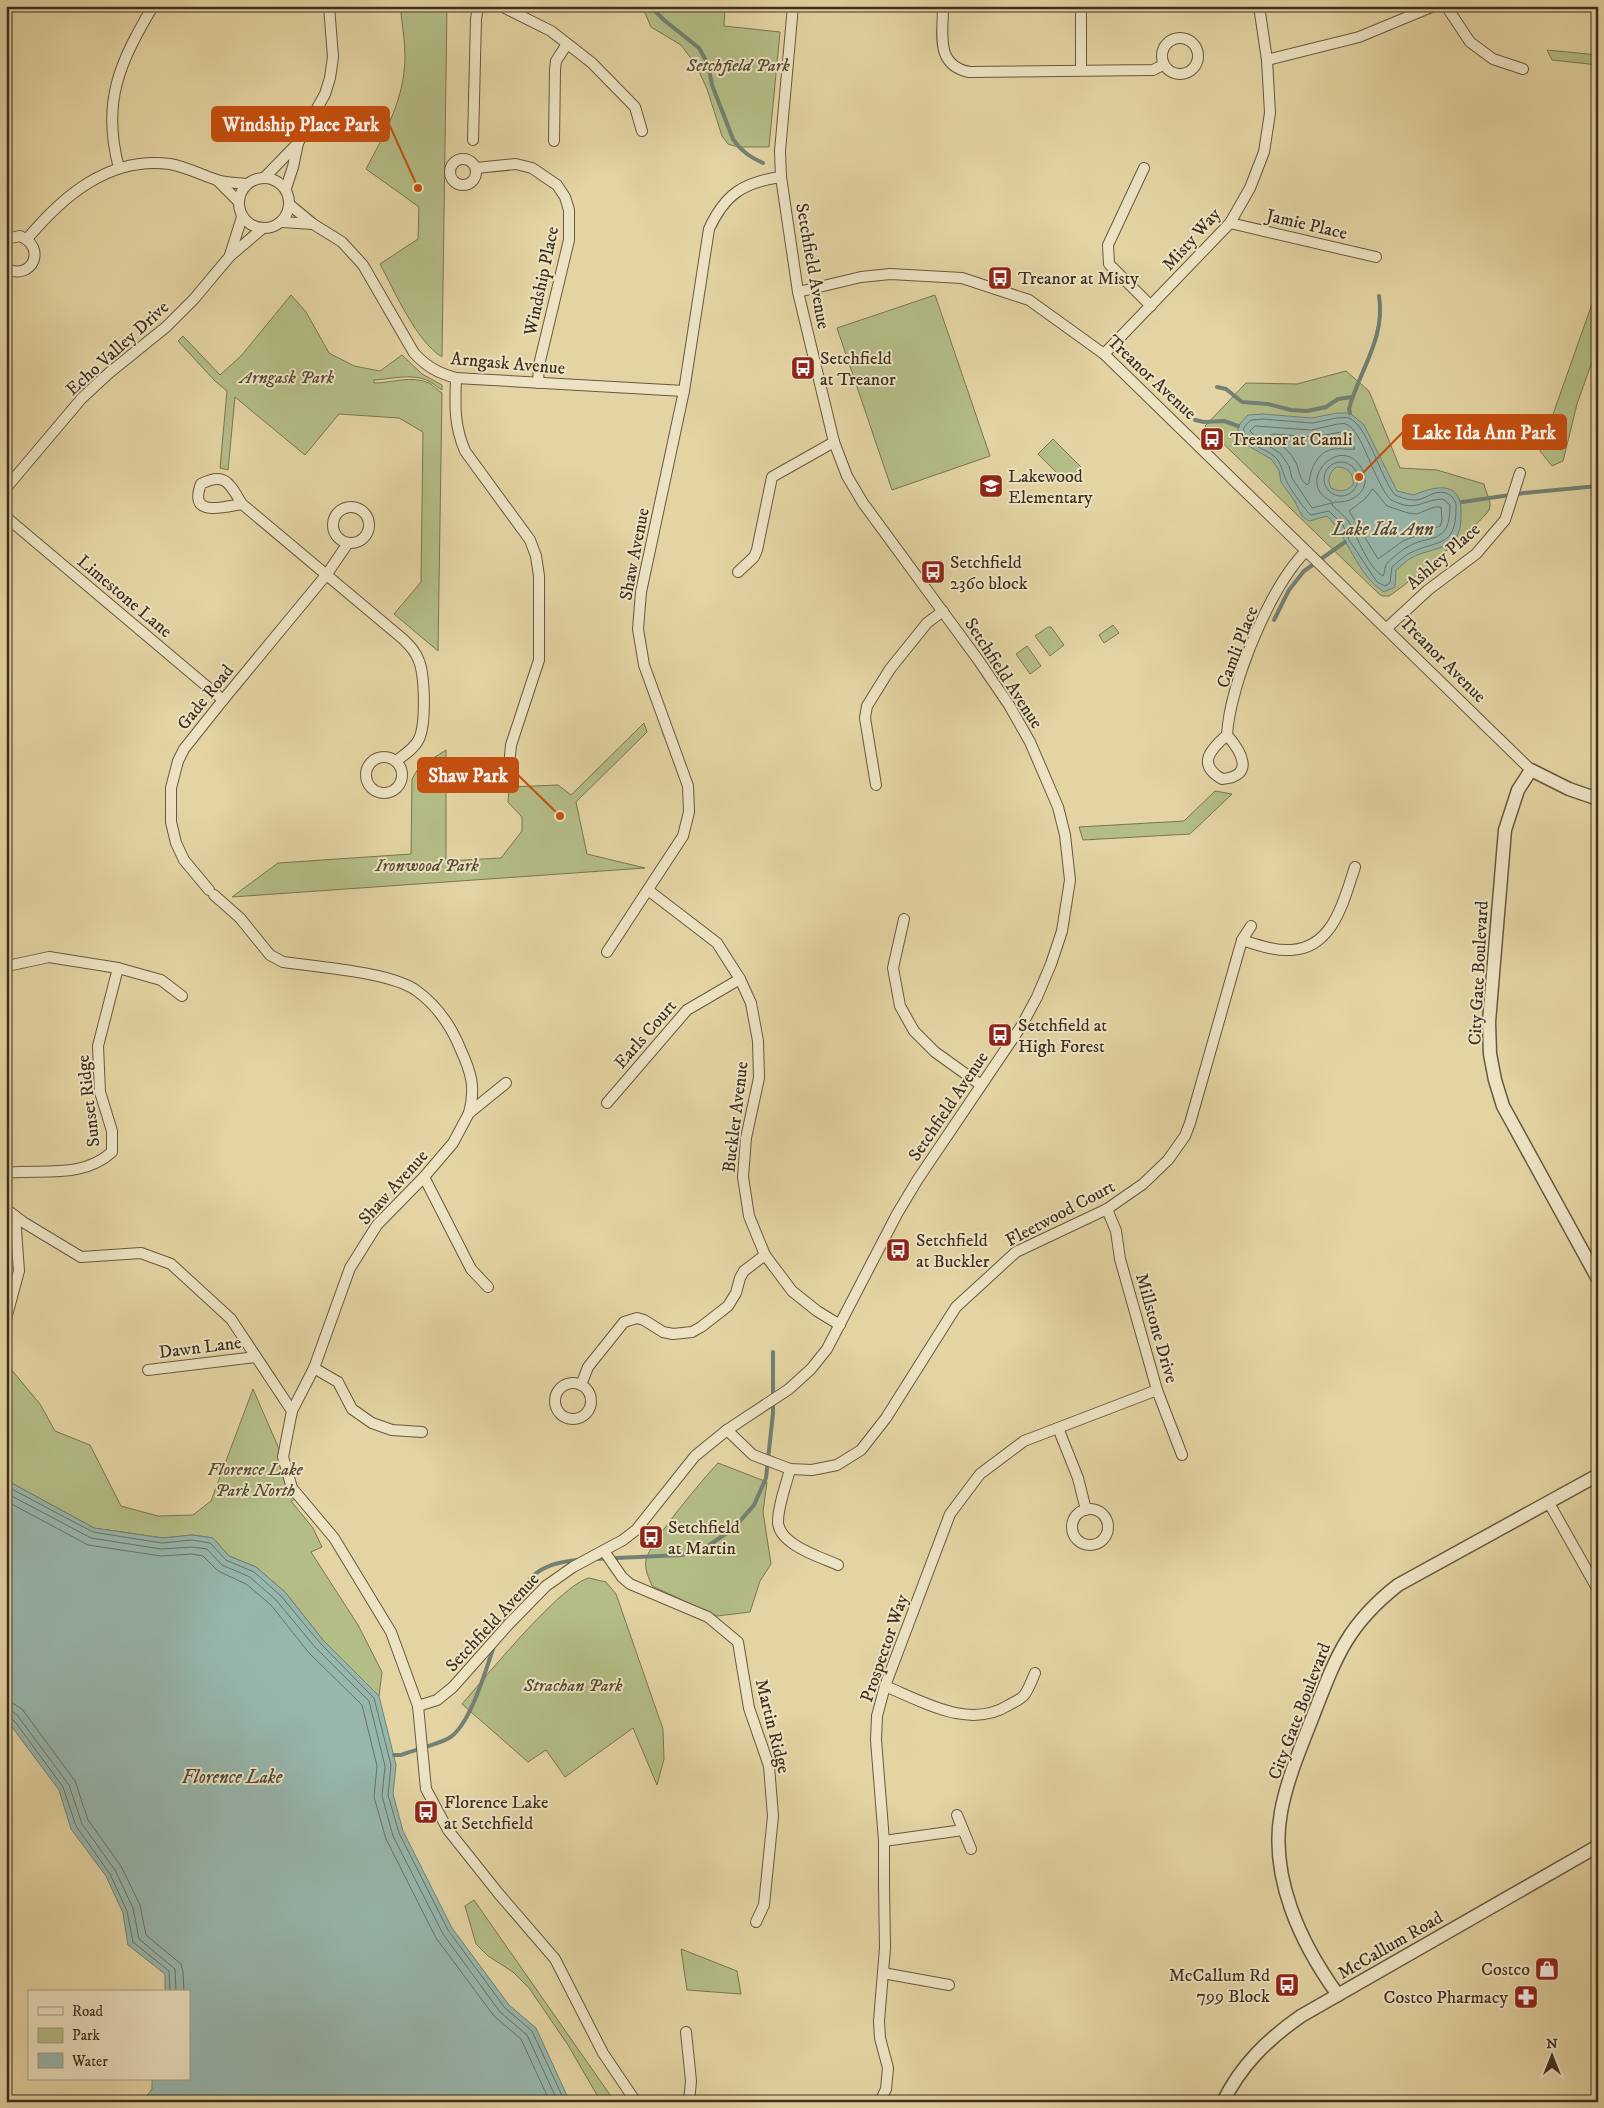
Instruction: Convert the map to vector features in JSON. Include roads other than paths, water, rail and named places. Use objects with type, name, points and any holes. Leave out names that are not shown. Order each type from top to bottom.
[{"type":"street","points":[[119,168],[111,126],[115,86],[122,68],[154,6],[167,6]]},
{"type":"street","points":[[264,178],[298,143],[325,94],[330,78],[332,39],[329,6]]},
{"type":"street","points":[[474,140],[476,19],[478,6]]},
{"type":"street","points":[[501,6],[551,31],[592,63],[635,106],[642,131]]},
{"type":"street","name":"Setchfield Avenue","points":[[418,1706],[437,1700],[453,1688],[507,1626],[546,1586],[636,1530],[695,1456],[727,1430],[771,1402],[800,1379],[827,1349],[897,1214],[1022,1025],[1052,964],[1062,931],[1070,880],[1065,835],[1058,807],[1030,742],[1009,705],[943,610],[853,488],[834,442],[798,292],[781,177],[780,151],[793,6]]},
{"type":"street","points":[[943,6],[944,53],[949,63],[958,69],[969,72],[1153,70],[1163,65]]},
{"type":"street","points":[[1081,6],[1082,70]]},
{"type":"street","name":"Misty Way","points":[[1104,354],[1230,222],[1250,188],[1264,152],[1270,113],[1267,60],[1259,6]]},
{"type":"street","points":[[1267,60],[1359,37],[1434,6]]},
{"type":"street","points":[[1446,6],[1470,42],[1493,59],[1522,69]]},
{"type":"street","points":[[554,142],[556,61],[567,44]]},
{"type":"street","points":[[286,188],[276,180],[264,178],[255,179],[247,184],[241,192],[239,202],[242,217],[251,225],[263,228],[282,222],[290,205],[286,188],[298,143]]},
{"type":"street","points":[[27,239],[41,222],[81,186],[119,168],[146,163],[169,164],[191,169],[218,181],[247,184]]},
{"type":"street","name":"Windship Place","points":[[476,168],[516,164],[532,168],[557,185],[565,197],[570,210],[568,240],[539,365],[538,384]]},
{"type":"street","points":[[1144,168],[1108,245],[1108,264],[1151,306]]},
{"type":"street","name":"Shaw Avenue","points":[[608,952],[683,836],[689,812],[688,786],[644,665],[638,629],[642,592],[684,391],[710,229],[716,215],[735,192],[761,180],[781,177]]},
{"type":"street","points":[[218,181],[239,202]]},
{"type":"street","name":"Arngask Avenue","points":[[290,205],[313,224],[342,242],[364,265],[414,353],[424,364],[438,373],[456,378],[538,384],[684,391]]},
{"type":"street","name":"Echo Valley Drive","points":[[230,256],[242,217]]},
{"type":"street","name":"Arngask Avenue","points":[[282,222],[313,224]]},
{"type":"street","name":"Jamie Place","points":[[1230,222],[1376,257]]},
{"type":"street","name":"Echo Valley Drive","points":[[6,488],[82,398],[108,373],[166,327],[194,299],[230,256],[263,228]]},
{"type":"street","points":[[6,239],[13,236],[27,239],[35,251],[32,264],[20,272],[6,270]]},
{"type":"street","name":"Treanor Avenue","points":[[798,292],[861,277],[890,274],[962,278],[1029,300],[1104,354],[1531,770],[1569,789],[1598,799]]},
{"type":"street","points":[[456,378],[454,416],[461,443],[530,540],[536,556],[539,576],[540,660],[511,745],[508,767]]},
{"type":"street","points":[[738,572],[754,557],[757,550],[772,477],[834,442]]},
{"type":"street","name":"Ashley Place","points":[[1386,628],[1428,590],[1476,554],[1505,520],[1520,473]]},
{"type":"street","points":[[242,504],[404,639],[415,652],[423,673],[423,725],[419,739],[412,750],[396,761]]},
{"type":"street","name":"Limestone Lane","points":[[6,517],[223,700]]},
{"type":"street","name":"Gade Road","points":[[348,543],[327,574],[184,749],[174,774],[170,802],[171,822],[176,843],[184,860],[212,893],[240,918],[270,955],[283,962],[383,977],[415,990],[436,1008],[454,1033],[471,1073],[473,1098],[469,1113]]},
{"type":"street","name":"Camli Place","points":[[1227,735],[1228,715],[1257,629],[1293,564],[1306,551]]},
{"type":"street","points":[[876,785],[865,718],[867,706],[890,670],[927,623],[943,610]]},
{"type":"street","name":"City Gate Boulevard","points":[[1531,770],[1518,790],[1505,830],[1489,1022],[1490,1054],[1495,1080],[1507,1114],[1598,1279]]},
{"type":"street","points":[[1242,940],[1273,949],[1292,950],[1307,946],[1321,938],[1332,926],[1339,914],[1355,867]]},
{"type":"street","name":"Buckler Avenue","points":[[648,890],[717,943],[740,979],[751,1003],[758,1041],[759,1078],[746,1138],[742,1177],[749,1216],[765,1255],[792,1291],[817,1312],[840,1325]]},
{"type":"street","points":[[904,919],[893,968],[900,1006],[914,1031],[935,1052],[981,1085]]},
{"type":"street","name":"Fleetwood Court","points":[[727,1430],[753,1455],[790,1469],[812,1470],[838,1465],[861,1450],[886,1418],[956,1307],[1016,1252],[1107,1209],[1144,1184],[1159,1170],[1185,1136],[1190,1123],[1242,940],[1252,926]]},
{"type":"street","points":[[12,965],[49,957],[118,968],[161,980],[182,996]]},
{"type":"street","name":"Sunset Ridge","points":[[6,1173],[74,1171],[102,1160],[112,1152],[112,1131],[100,1092],[98,1046],[118,968]]},
{"type":"street","name":"Earls Court","points":[[607,1103],[687,1010],[740,979]]},
{"type":"street","name":"Shaw Avenue","points":[[506,1083],[469,1113],[453,1143],[424,1177],[377,1225],[350,1268],[314,1368],[292,1411],[283,1457],[292,1488],[334,1538],[391,1632],[418,1706],[426,1789],[448,1830],[499,1894],[555,1959],[604,2053],[636,2102]]},
{"type":"street","points":[[424,1177],[471,1269],[488,1287]]},
{"type":"street","points":[[6,1209],[81,1257],[141,1253],[172,1264],[231,1319],[292,1411]]},
{"type":"street","name":"Millstone Drive","points":[[1107,1209],[1116,1231],[1120,1258],[1157,1390],[1182,1455]]},
{"type":"street","points":[[6,1319],[19,1271],[15,1216]]},
{"type":"street","points":[[581,1385],[588,1367],[624,1322],[630,1319],[644,1320],[663,1332],[672,1334],[683,1334],[696,1329],[728,1306],[736,1293],[744,1271],[765,1255]]},
{"type":"street","name":"Dawn Lane","points":[[148,1370],[256,1357]]},
{"type":"street","points":[[314,1368],[338,1382],[352,1409],[372,1424],[392,1430],[422,1432]]},
{"type":"street","name":"Prospector Way","points":[[880,2102],[886,2089],[888,2068],[879,2021],[884,1948],[884,1841],[876,1740],[877,1716],[885,1686],[950,1514],[980,1474],[1024,1442],[1157,1390]]},
{"type":"street","points":[[1058,1428],[1078,1478],[1086,1510]]},
{"type":"street","points":[[790,1469],[779,1514],[778,1524],[782,1535],[789,1542],[838,1565]]},
{"type":"street","name":"City Gate Boulevard","points":[[1338,1995],[1325,1977],[1293,1912],[1286,1891],[1279,1854],[1281,1813],[1286,1788],[1331,1668],[1348,1636],[1363,1616],[1398,1585],[1598,1474]]},
{"type":"street","points":[[1549,1502],[1598,1590]]},
{"type":"street","name":"Martin Ridge","points":[[604,1551],[622,1577],[630,1584],[708,1617],[738,1642],[749,1708],[769,1766],[773,1816],[764,1905],[756,1922]]},
{"type":"street","points":[[885,1686],[950,1712],[970,1716],[989,1714],[1006,1707],[1024,1696],[1035,1673]]},
{"type":"street","points":[[957,1815],[970,1849]]},
{"type":"street","points":[[884,1841],[963,1830]]},
{"type":"street","name":"McCallum Road","points":[[1223,2102],[1242,2071],[1277,2032],[1314,2007],[1598,1846]]},
{"type":"street","points":[[883,1973],[949,1985]]},
{"type":"street","points":[[686,2032],[691,2082],[689,2102]]},
{"type":"water","name":"Lake Ida Ann","points":[[1337,413],[1350,413],[1364,425],[1397,491],[1414,495],[1430,489],[1445,488],[1452,490],[1460,502],[1460,525],[1456,538],[1447,545],[1407,561],[1396,570],[1395,587],[1384,592],[1366,576],[1335,525],[1327,516],[1309,521],[1302,516],[1294,500],[1281,482],[1279,470],[1271,459],[1242,442],[1238,433],[1238,426],[1248,415],[1263,414],[1312,418]],"holes":[[[1336,467],[1340,467],[1351,474],[1353,481],[1353,485],[1342,491],[1331,488],[1329,482],[1332,472]]]},
{"type":"water","name":"Florence Lake","points":[[6,1480],[94,1528],[163,1538],[192,1535],[213,1538],[229,1556],[256,1567],[285,1592],[323,1640],[379,1696],[396,1765],[393,1794],[403,1831],[452,1928],[509,2005],[536,2028],[570,2102],[142,2102],[152,2089],[152,2080],[190,2080],[190,1990],[165,1990],[165,1974],[128,1945],[123,1913],[106,1876],[71,1829],[59,1790],[6,1719]]},
{"type":"waterway","points":[[650,6],[664,20],[699,48],[708,64],[712,85],[733,139],[746,153],[763,163]]},
{"type":"waterway","points":[[1350,413],[1349,409],[1353,395],[1379,326],[1379,296]]},
{"type":"waterway","points":[[1217,387],[1226,389],[1242,402],[1268,404],[1291,410],[1307,411],[1326,407],[1338,399],[1352,397]]},
{"type":"waterway","points":[[1195,420],[1204,422],[1224,421],[1238,426]]},
{"type":"waterway","points":[[1462,502],[1524,493],[1598,486]]},
{"type":"waterway","points":[[1274,620],[1289,590],[1304,571],[1345,542]]},
{"type":"waterway","points":[[595,1559],[682,1555],[705,1548],[734,1528],[754,1505],[766,1478],[773,1413],[773,1352]]},
{"type":"waterway","points":[[504,1623],[530,1578],[549,1566],[578,1560]]},
{"type":"waterway","points":[[394,1755],[401,1755],[439,1742],[457,1732],[470,1710],[494,1646]]},
{"type":"place","name":"Windship Place Park","points":[[418,188]]},
{"type":"place","name":"Treanor at Misty","points":[[1000,278]]},
{"type":"place","name":"Setchfield at Treanor","points":[[803,368]]},
{"type":"place","name":"Treanor at Camli","points":[[1212,439]]},
{"type":"place","name":"Lake Ida Ann Park","points":[[1359,477]]},
{"type":"place","name":"Lakewood Elementary","points":[[991,486]]},
{"type":"place","name":"Setchfield 2360 block","points":[[933,572]]},
{"type":"place","name":"Shaw Park","points":[[560,816]]},
{"type":"place","name":"Setchfield at High Forest","points":[[1000,1035]]},
{"type":"place","name":"Setchfield at Buckler","points":[[898,1250]]},
{"type":"place","name":"Setchfield at Martin","points":[[651,1537]]},
{"type":"place","name":"Florence Lake at Setchfield","points":[[426,1812]]},
{"type":"place","name":"Costco","points":[[1547,1969]]},
{"type":"place","name":"McCallum Rd 799 Block","points":[[1287,1985]]},
{"type":"place","name":"Costco Pharmacy","points":[[1526,1997]]},
{"type":"park label","name":"Setchfield Park","points":[[738,65]]},
{"type":"park label","name":"Arngask Park","points":[[287,377]]},
{"type":"park label","name":"Ironwood Park","points":[[427,865]]},
{"type":"park label","name":"Florence Lake Park North","points":[[255,1479]]},
{"type":"park label","name":"Strachan Park","points":[[573,1685]]}]
